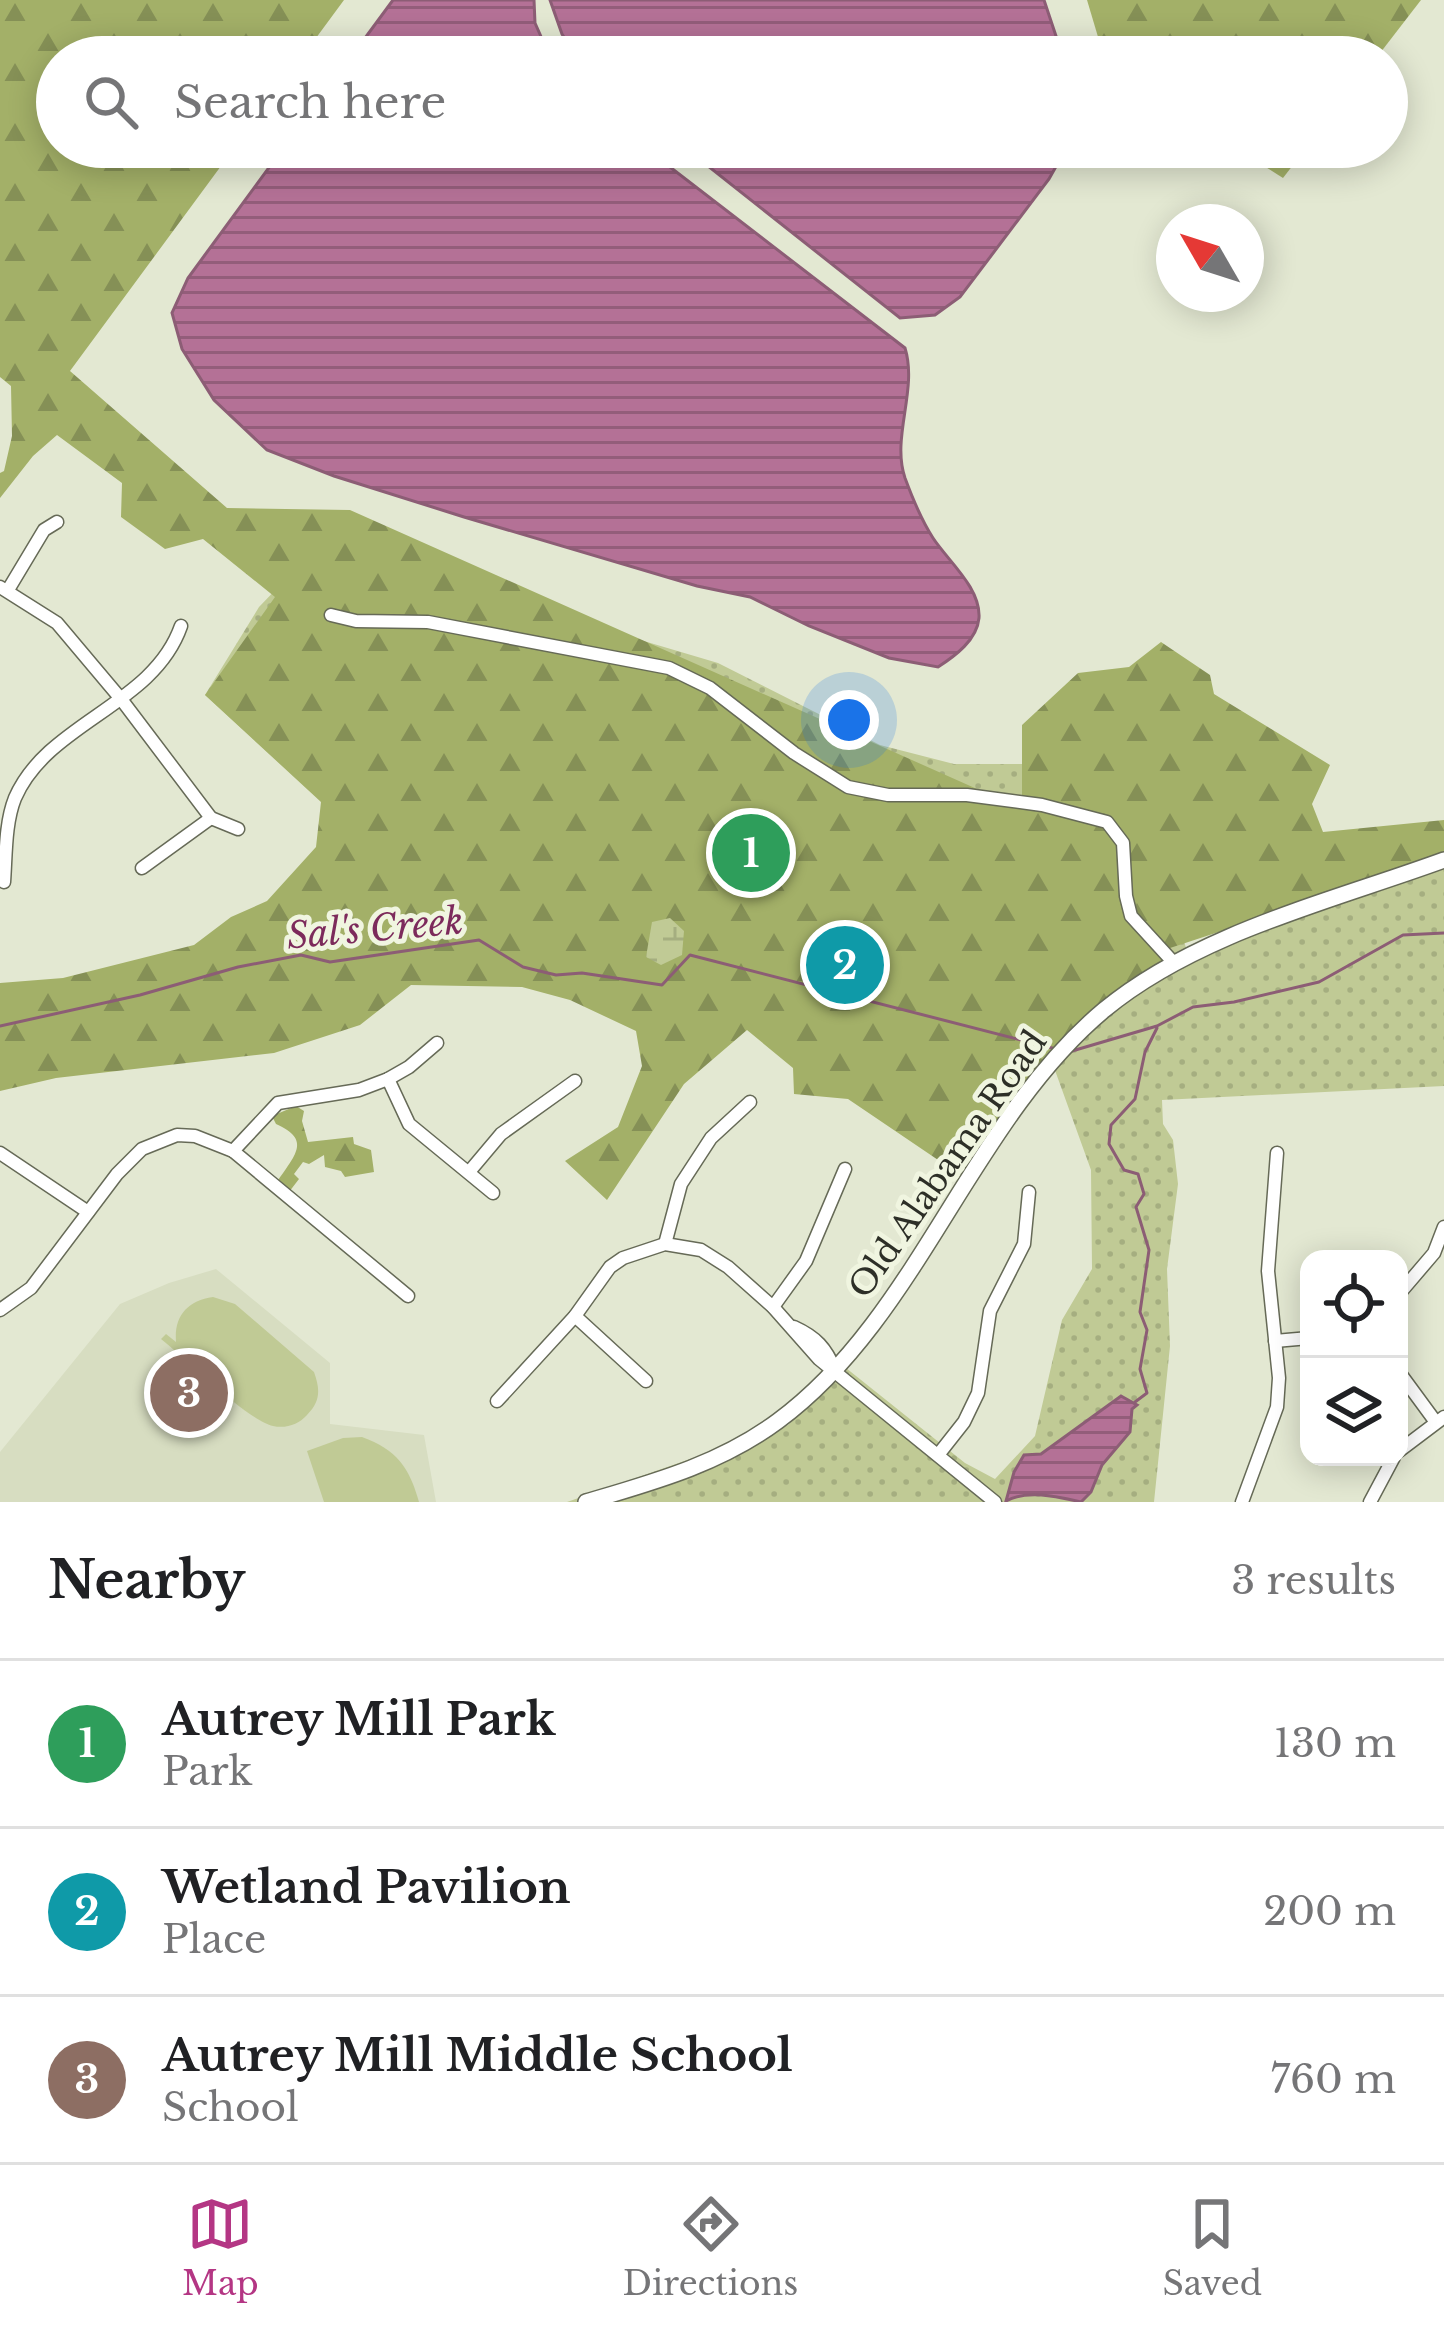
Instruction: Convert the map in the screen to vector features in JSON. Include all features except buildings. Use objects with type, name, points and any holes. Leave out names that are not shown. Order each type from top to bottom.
[{"type":"main road","name":"Old Alabama Road","points":[[586,1502],[688,1471],[745,1443],[794,1408],[835,1370],[1046,1068],[1106,1009],[1174,963],[1234,936],[1444,860]]},
{"type":"street","points":[[57,522],[44,530],[4,589],[57,623],[211,818],[238,829]]},
{"type":"street","points":[[331,615],[356,621],[428,622],[669,668],[710,688],[794,753],[848,787],[1030,803],[1107,822],[1123,843],[1131,916],[1174,963]]},
{"type":"street","points":[[4,882],[15,799],[35,765],[148,677],[174,647],[181,626]]},
{"type":"street","points":[[142,868],[211,818]]},
{"type":"street","points":[[233,1151],[278,1103],[358,1090],[388,1079],[437,1043]]},
{"type":"street","points":[[388,1079],[409,1124],[493,1193]]},
{"type":"street","points":[[469,1172],[501,1134],[575,1081]]},
{"type":"street","points":[[665,1244],[681,1184],[712,1138],[750,1102]]},
{"type":"street","points":[[0,1310],[32,1288],[117,1174],[142,1149],[166,1137],[195,1136],[233,1151],[408,1295]]},
{"type":"street","points":[[0,1153],[88,1212]]},
{"type":"street","points":[[1242,1502],[1277,1407],[1268,1270],[1276,1153]]},
{"type":"street","points":[[773,1307],[806,1261],[845,1169]]},
{"type":"street","points":[[938,1455],[964,1422],[978,1393],[990,1311],[1024,1244],[1029,1192]]},
{"type":"street","points":[[1408,1283],[1434,1253],[1444,1227]]},
{"type":"street","points":[[497,1401],[575,1316],[610,1267],[665,1244],[701,1250],[717,1258],[793,1327],[811,1335],[827,1351],[835,1370],[994,1502]]},
{"type":"street","points":[[575,1316],[646,1381]]},
{"type":"street","points":[[1275,1341],[1300,1339]]},
{"type":"street","points":[[1408,1383],[1439,1419],[1408,1444]]},
{"type":"street","points":[[1370,1502],[1390,1466]]},
{"type":"shaded area","points":[[393,0],[534,0],[541,36],[366,36]]},
{"type":"shaded area","points":[[550,0],[1044,0],[1056,36],[563,36]]},
{"type":"shaded area","points":[[269,168],[671,168],[905,348],[909,380],[902,462],[925,524],[975,596],[977,626],[970,640],[938,667],[889,658],[750,597],[697,586],[464,517],[267,450],[214,400],[182,349],[172,313],[188,278]]},
{"type":"shaded area","points":[[711,168],[1055,168],[960,297],[935,315],[900,318]]},
{"type":"shaded area","points":[[216,1269],[330,1363],[330,1424],[424,1435],[436,1502],[0,1502],[0,1452],[120,1304]]},
{"type":"shaded area","points":[[1121,1396],[1137,1405],[1132,1409],[1130,1432],[1102,1465],[1091,1492],[1081,1502],[1034,1495],[1006,1501],[1024,1455],[1041,1454]]},
{"type":"green space","points":[[0,0],[344,0],[317,36],[36,36],[36,168],[220,168],[70,371],[227,508],[350,510],[1022,809],[1022,725],[1078,673],[1129,667],[1161,642],[1210,675],[1214,694],[1330,765],[1312,804],[1323,832],[1444,820],[1444,858],[1170,948],[1160,969],[1050,1059],[967,1169],[944,1164],[848,1099],[794,1094],[793,1068],[747,1030],[684,1084],[607,1200],[565,1161],[618,1127],[642,1066],[636,1031],[570,1000],[522,987],[411,985],[360,1025],[274,1053],[56,1078],[0,1091],[0,983],[63,978],[194,945],[231,917],[267,901],[316,847],[321,802],[205,695],[275,597],[203,539],[165,549],[121,517],[122,483],[57,435],[33,456],[0,498],[0,473],[12,436],[11,386],[0,377]]},
{"type":"green space","points":[[1087,0],[1421,0],[1393,36],[1098,36]]},
{"type":"green space","points":[[1267,168],[1291,168],[1283,178]]},
{"type":"green space","points":[[431,578],[718,663],[880,745],[954,764],[1045,764],[1145,819],[1188,954],[1444,863],[1444,1086],[1162,1100],[1178,1184],[1167,1269],[1170,1346],[1154,1502],[567,1502],[788,1425],[846,1368],[965,1463],[995,1479],[1035,1436],[1062,1320],[1092,1269],[1091,1170],[1052,1062],[687,977],[322,802],[205,695],[259,607],[284,581]]},
{"type":"green space","points":[[670,918],[684,931],[682,955],[661,965],[646,957],[652,922]]},
{"type":"green space","points":[[296,1106],[304,1111],[308,1142],[353,1137],[354,1144],[371,1150],[374,1172],[345,1177],[325,1167],[324,1155],[309,1164],[303,1162],[289,1192],[277,1182],[297,1142],[272,1116]]},
{"type":"green space","points":[[213,1297],[235,1304],[314,1372],[317,1400],[300,1421],[283,1427],[262,1422],[161,1339],[166,1334],[176,1342],[184,1311]]},
{"type":"green space","points":[[362,1437],[400,1461],[419,1502],[324,1502],[307,1451],[343,1438]]},
{"type":"waterway","points":[[1072,1051],[1157,1026],[1193,1007],[1319,982],[1403,935],[1444,933]]},
{"type":"waterway","name":"Sal's Creek","points":[[0,1026],[301,955],[330,962],[479,940],[523,967],[556,975],[582,973],[662,985],[690,955],[1056,1049]]},
{"type":"waterway","points":[[1135,1402],[1147,1393],[1140,1369],[1147,1330],[1140,1312],[1149,1250],[1136,1207],[1144,1194],[1138,1174],[1124,1170],[1109,1144],[1111,1125],[1135,1099],[1145,1052],[1157,1028]]},
{"type":"place","name":"Autrey Mill Park","points":[[751,853]]},
{"type":"place","name":"Wetland Pavilion","points":[[845,965]]},
{"type":"place","name":"Autrey Mill Middle School","points":[[189,1393]]}]
